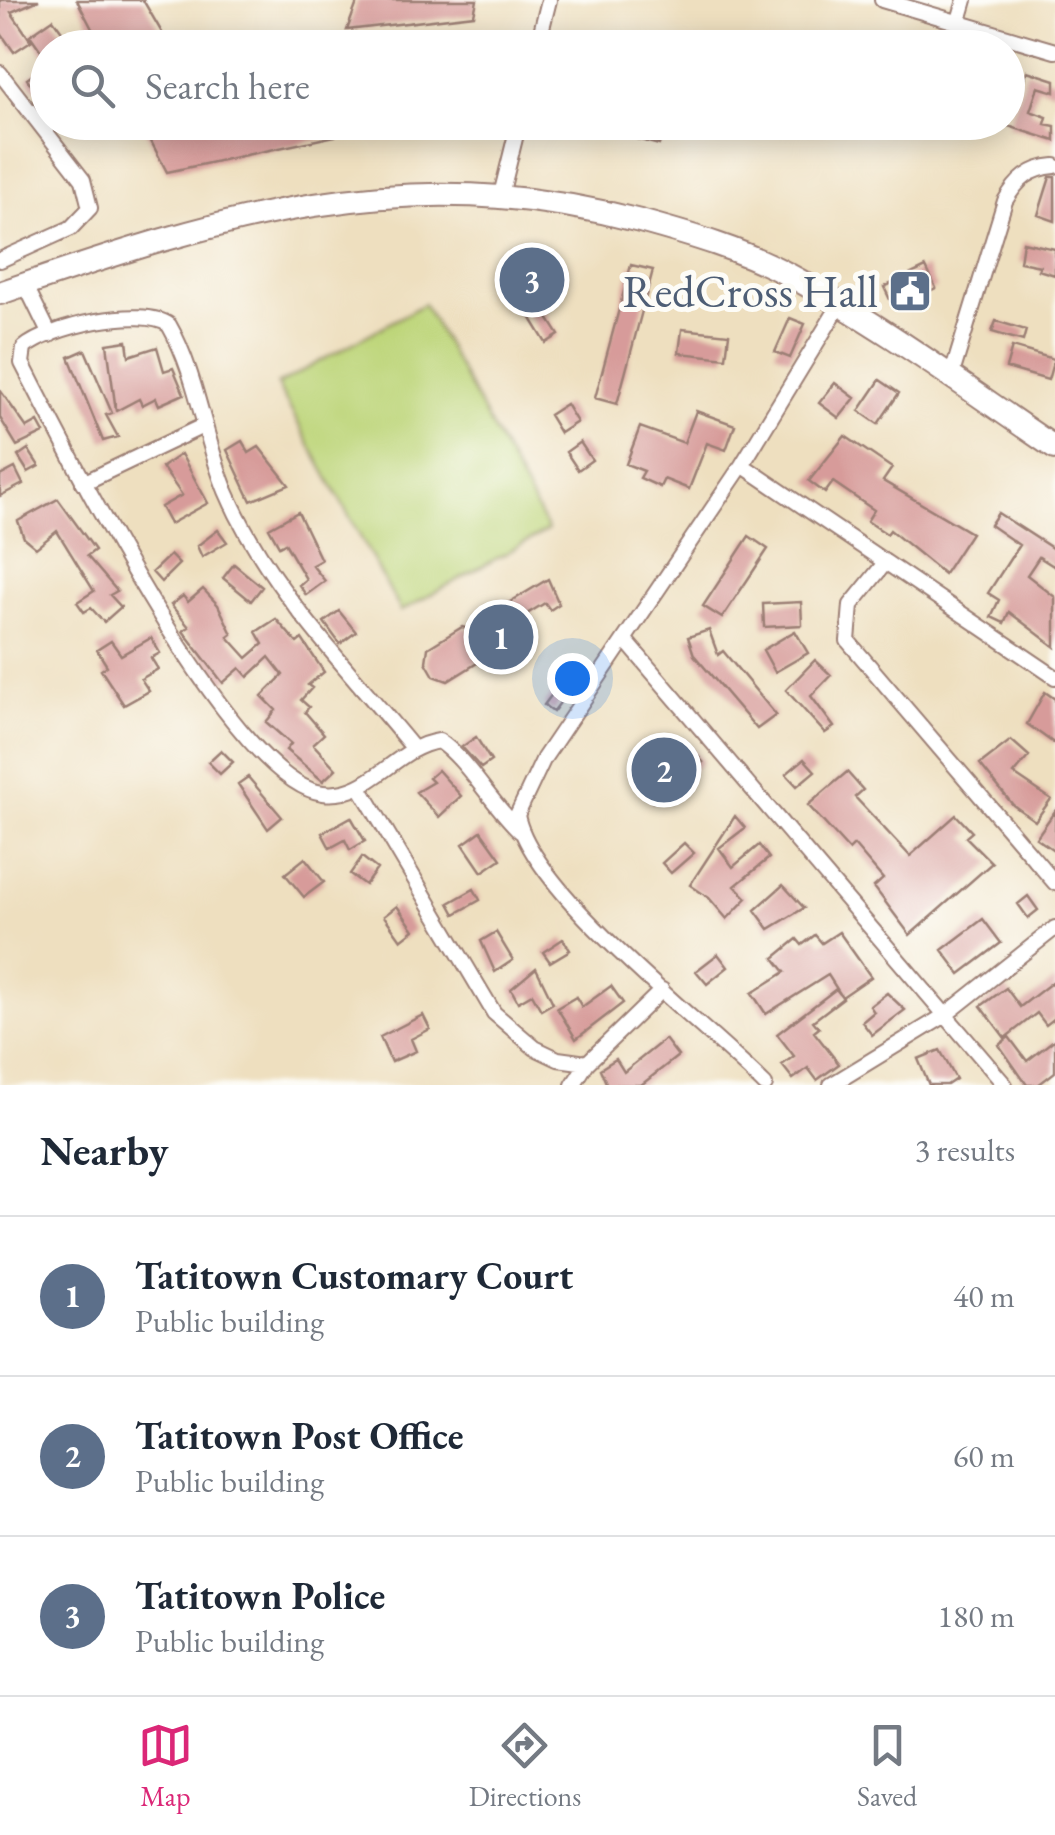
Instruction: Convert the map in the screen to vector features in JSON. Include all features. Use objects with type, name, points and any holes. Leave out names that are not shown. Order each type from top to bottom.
[{"type":"highway","points":[[0,293],[172,236],[280,208],[383,195],[501,195],[580,205],[730,249],[789,275],[1055,448]]},
{"type":"street","points":[[542,30],[550,0]]},
{"type":"street","points":[[882,0],[980,30]]},
{"type":"street","points":[[958,24],[966,0]]},
{"type":"street","points":[[1025,43],[1055,51]]},
{"type":"street","points":[[0,73],[30,112]]},
{"type":"street","points":[[0,260],[72,228],[90,208],[82,180],[51,140]]},
{"type":"street","points":[[501,195],[515,140]]},
{"type":"street","points":[[951,377],[1006,201],[1016,183],[1030,172],[1055,166]]},
{"type":"street","points":[[25,284],[50,335]]},
{"type":"street","points":[[520,831],[518,815],[530,782],[742,465],[839,306]]},
{"type":"street","points":[[414,749],[292,602],[227,492],[176,337],[160,318],[118,318],[50,335],[24,348],[22,363],[84,482],[191,670],[257,745],[310,790],[325,794],[360,787],[414,749],[438,742],[452,750],[485,796],[520,831],[562,893],[765,1085]]},
{"type":"street","points":[[84,482],[203,426]]},
{"type":"street","points":[[742,465],[1055,677]]},
{"type":"street","points":[[885,564],[851,605],[846,618],[848,641],[1055,883]]},
{"type":"street","points":[[626,640],[1004,1085]]},
{"type":"street","points":[[360,787],[494,1014],[535,1048],[558,1059],[587,1063]]},
{"type":"street","points":[[831,1085],[944,1016],[1055,928]]},
{"type":"street","points":[[573,1085],[587,1063],[662,990]]},
{"type":"green space","points":[[424,304],[548,530],[401,611],[277,385]]},
{"type":"building","points":[[0,0],[39,0],[11,12],[30,42],[14,52],[0,32]]},
{"type":"building","points":[[77,0],[143,0],[160,30],[93,30]]},
{"type":"building","points":[[358,0],[477,0],[474,15],[347,30]]},
{"type":"building","points":[[53,19],[61,30],[37,30]]},
{"type":"building","points":[[1027,71],[1055,80],[1055,92],[1038,87],[1030,111],[1047,117],[1045,124],[1055,126],[1055,141],[1025,131]]},
{"type":"building","points":[[150,140],[316,140],[167,172]]},
{"type":"building","points":[[1050,177],[1055,177],[1055,221],[1038,215]]},
{"type":"building","points":[[1023,242],[1055,249],[1055,275],[1038,270],[1040,266],[1020,262]]},
{"type":"building","points":[[553,254],[562,269],[529,288],[559,335],[546,343],[508,281]]},
{"type":"building","points":[[631,265],[653,270],[617,404],[595,398]]},
{"type":"building","points":[[926,267],[936,288],[894,308],[884,287]]},
{"type":"building","points":[[790,318],[805,324],[790,358],[775,352]]},
{"type":"building","points":[[996,321],[1026,330],[1023,341],[992,332]]},
{"type":"building","points":[[682,329],[729,334],[726,358],[679,353]]},
{"type":"building","points":[[127,341],[129,356],[157,347],[164,371],[173,368],[184,394],[159,405],[156,398],[142,405],[139,399],[116,411],[107,344]]},
{"type":"building","points":[[1012,347],[1054,359],[1048,380],[1006,368]]},
{"type":"building","points":[[85,350],[112,413],[106,415],[118,437],[103,441],[69,357]]},
{"type":"building","points":[[880,380],[899,393],[878,424],[859,411]]},
{"type":"building","points":[[835,383],[855,398],[839,418],[819,403]]},
{"type":"building","points":[[0,390],[27,428],[38,422],[44,433],[17,446],[0,418]]},
{"type":"building","points":[[566,404],[577,422],[560,433],[549,415]]},
{"type":"building","points":[[696,411],[735,425],[726,450],[707,443],[689,489],[664,479],[660,487],[640,478],[644,471],[626,464],[640,427],[684,443]]},
{"type":"building","points":[[845,436],[892,468],[883,481],[971,533],[944,574],[890,530],[887,534],[867,521],[874,510],[833,482],[825,493],[809,481]]},
{"type":"building","points":[[242,441],[249,453],[259,447],[289,485],[251,501],[227,450]]},
{"type":"building","points":[[580,442],[592,460],[578,470],[566,452]]},
{"type":"building","points":[[28,449],[39,466],[28,472],[18,456]]},
{"type":"building","points":[[181,454],[208,503],[170,524],[161,507],[182,495],[162,467]]},
{"type":"building","points":[[15,468],[23,484],[0,496],[0,476]]},
{"type":"building","points":[[58,499],[95,550],[87,556],[117,591],[110,595],[121,607],[104,622],[91,608],[84,612],[77,602],[94,591],[57,531],[36,548],[24,538],[18,521]]},
{"type":"building","points":[[298,512],[321,560],[312,565],[325,581],[306,595],[299,585],[306,579],[285,543],[279,546],[269,528]]},
{"type":"building","points":[[998,513],[1055,550],[1055,567],[1039,557],[1027,575],[1055,597],[1055,647],[1009,612],[1004,623],[991,617],[999,600],[988,593],[1019,545],[990,525]]},
{"type":"building","points":[[218,530],[227,542],[202,557],[197,546]]},
{"type":"building","points":[[749,536],[768,549],[722,618],[703,606]]},
{"type":"building","points":[[170,555],[179,564],[161,582],[152,572]]},
{"type":"building","points":[[234,564],[262,587],[251,601],[223,578]]},
{"type":"building","points":[[548,579],[559,604],[550,610],[545,603],[512,623],[502,607]]},
{"type":"building","points":[[203,589],[218,605],[232,634],[228,637],[247,658],[263,644],[256,632],[276,619],[297,643],[302,639],[324,672],[308,685],[312,688],[301,700],[309,707],[305,712],[324,734],[313,744],[336,769],[323,781],[286,750],[291,744],[266,722],[276,710],[262,696],[283,675],[269,657],[248,677],[240,668],[223,683],[183,631],[189,627],[171,605],[183,596],[188,602]]},
{"type":"building","points":[[801,602],[802,625],[764,627],[763,604]]},
{"type":"building","points":[[339,611],[356,632],[340,644],[324,622]]},
{"type":"building","points":[[462,627],[477,631],[485,644],[482,660],[448,681],[434,676],[426,662],[428,648]]},
{"type":"building","points":[[709,630],[718,655],[723,651],[776,715],[757,729],[694,655],[688,637]]},
{"type":"building","points":[[795,631],[808,653],[775,672],[763,650]]},
{"type":"building","points":[[151,638],[160,653],[151,658],[158,669],[141,679],[149,691],[124,705],[101,670],[107,666],[97,650],[111,641],[121,655]]},
{"type":"building","points":[[815,660],[831,675],[811,696],[834,727],[825,733],[786,690]]},
{"type":"building","points":[[577,661],[586,668],[553,712],[544,705]]},
{"type":"building","points":[[1045,692],[1055,699],[1055,744],[1027,724]]},
{"type":"building","points":[[476,737],[491,761],[481,768],[462,747]]},
{"type":"building","points":[[682,738],[703,762],[653,802],[631,776],[640,769],[634,762],[660,740],[668,750]]},
{"type":"building","points":[[1011,740],[1029,756],[1014,774],[1051,799],[1035,821],[1013,805],[980,764]]},
{"type":"building","points":[[221,750],[233,762],[220,774],[208,762]]},
{"type":"building","points":[[804,759],[815,771],[797,786],[786,774]]},
{"type":"building","points":[[438,770],[461,796],[439,817],[416,792],[433,782],[429,778]]},
{"type":"building","points":[[847,772],[863,790],[855,797],[910,856],[956,815],[972,832],[966,837],[992,863],[910,935],[874,887],[883,879],[854,845],[849,850],[808,805]]},
{"type":"building","points":[[248,777],[282,817],[268,829],[238,784]]},
{"type":"building","points":[[1055,811],[1055,851],[1036,838]]},
{"type":"building","points":[[735,816],[745,828],[719,848],[733,867],[759,845],[769,858],[735,886],[747,898],[727,919],[709,898],[690,885]]},
{"type":"building","points":[[351,817],[365,841],[350,850],[345,840],[330,848],[322,833]]},
{"type":"building","points":[[481,831],[501,859],[482,872],[463,844]]},
{"type":"building","points":[[684,843],[694,853],[671,873],[662,863]]},
{"type":"building","points":[[362,857],[377,869],[365,885],[350,874]]},
{"type":"building","points":[[305,858],[324,882],[304,897],[285,874]]},
{"type":"building","points":[[783,885],[804,908],[769,929],[755,910]]},
{"type":"building","points":[[474,889],[480,900],[455,914],[449,903]]},
{"type":"building","points":[[1028,896],[1038,910],[1028,918],[1018,904]]},
{"type":"building","points":[[397,906],[414,930],[401,940],[384,916]]},
{"type":"building","points":[[983,919],[1001,943],[960,974],[942,950]]},
{"type":"building","points":[[496,932],[513,960],[495,972],[481,941]]},
{"type":"building","points":[[839,932],[871,977],[842,997],[828,975],[766,1014],[752,993],[785,972],[774,958],[797,939],[802,945],[815,935],[822,943]]},
{"type":"building","points":[[563,939],[570,950],[550,962],[543,952]]},
{"type":"building","points":[[718,954],[728,967],[707,984],[696,971]]},
{"type":"building","points":[[536,968],[553,1003],[541,1010],[532,994],[518,1002],[511,989]]},
{"type":"building","points":[[1055,980],[1055,1018],[1046,1025],[1037,1013],[1005,1038],[981,1006],[1006,988],[1020,1007]]},
{"type":"building","points":[[611,986],[623,1003],[576,1039],[557,1008],[576,997],[582,1007]]},
{"type":"building","points":[[836,989],[843,998],[813,1021],[819,1028],[814,1032],[839,1064],[817,1080],[808,1068],[793,1079],[782,1065],[794,1056],[777,1034]]},
{"type":"building","points":[[887,993],[905,1010],[872,1035],[862,1022],[874,1012],[870,1006]]},
{"type":"building","points":[[423,1015],[430,1029],[411,1039],[416,1051],[391,1062],[380,1037]]},
{"type":"building","points":[[1009,1037],[1027,1061],[1055,1039],[1055,1072],[1038,1085],[1027,1085],[999,1045]]},
{"type":"building","points":[[665,1039],[678,1056],[641,1085],[607,1085],[600,1069],[616,1059],[624,1072]]},
{"type":"building","points":[[940,1050],[956,1079],[947,1085],[929,1085],[918,1059]]},
{"type":"place","name":"Tatitown Police","points":[[532,280]]},
{"type":"place","name":"RedCross Hall","points":[[910,291]]},
{"type":"place","name":"Tatitown Customary Court","points":[[501,637]]},
{"type":"place","name":"Tatitown Post Office","points":[[664,770]]}]
